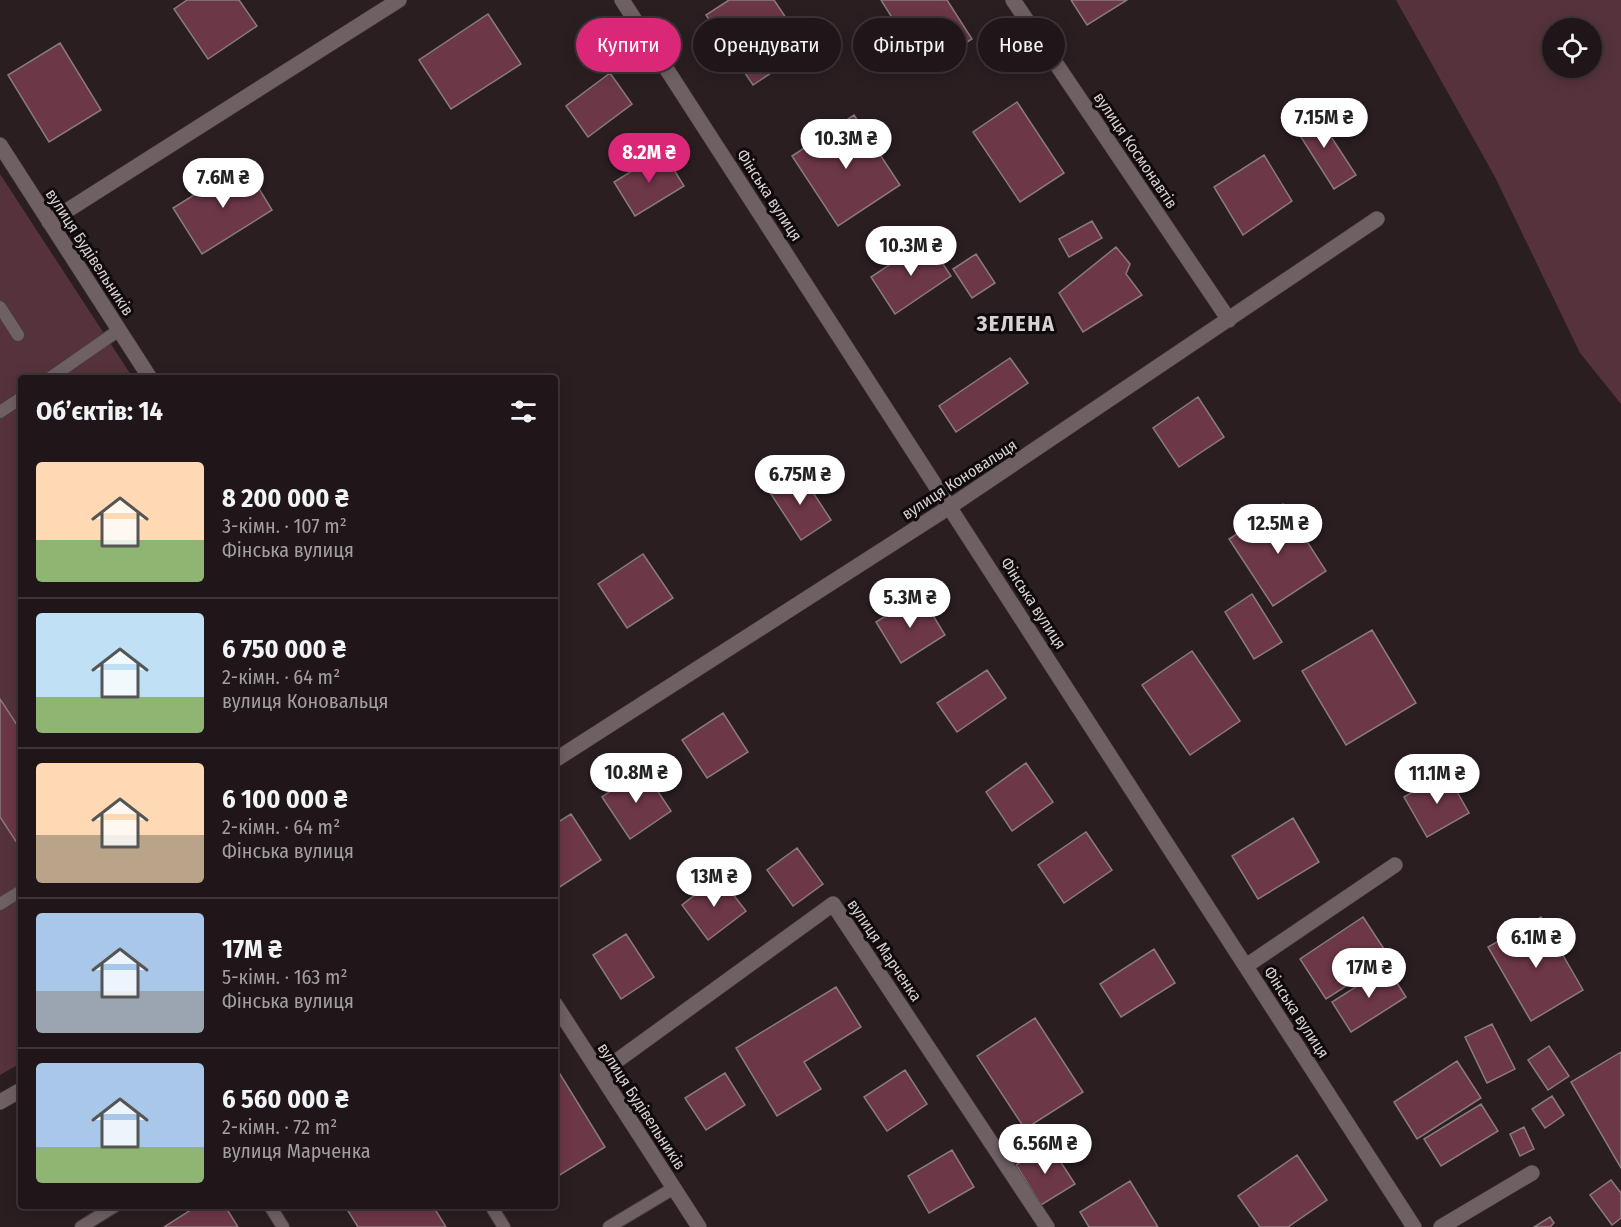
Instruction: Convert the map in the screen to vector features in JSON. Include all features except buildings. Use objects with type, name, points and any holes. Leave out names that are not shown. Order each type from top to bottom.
[{"type":"street","points":[[49,222],[399,0]]},
{"type":"street","name":"Фінська вулиця","points":[[622,0],[951,506],[1414,1227]]},
{"type":"street","name":"вулиця Космонавтів","points":[[1013,0],[1229,320]]},
{"type":"street","name":"вулиця Будівельників","points":[[0,145],[148,375]]},
{"type":"street","name":"вулиця Коновальця","points":[[558,758],[951,506],[1377,219]]},
{"type":"street","points":[[1246,966],[1395,865]]},
{"type":"street","name":"вулиця Марченка","points":[[600,1073],[832,904],[1047,1227]]},
{"type":"street","name":"вулиця Будівельників","points":[[558,1009],[699,1227]]},
{"type":"street","points":[[0,1102],[18,1092]]},
{"type":"street","points":[[1441,1227],[1532,1173]]},
{"type":"lane","points":[[0,307],[18,335]]},
{"type":"lane","points":[[54,375],[119,330]]},
{"type":"lane","points":[[0,412],[18,400]]},
{"type":"lane","points":[[1,901],[18,892]]},
{"type":"lane","points":[[609,1227],[674,1188]]},
{"type":"lane","points":[[81,1227],[110,1209]]},
{"type":"lane","points":[[272,1209],[284,1227]]},
{"type":"lane","points":[[493,1209],[504,1227]]},
{"type":"shaded area","points":[[1396,0],[1621,0],[1621,404],[1580,353],[1495,177]]},
{"type":"shaded area","points":[[0,174],[131,375],[18,375],[18,1065],[0,1075]]},
{"type":"district","name":"ЗЕЛЕНА","points":[[1016,323]]}]
